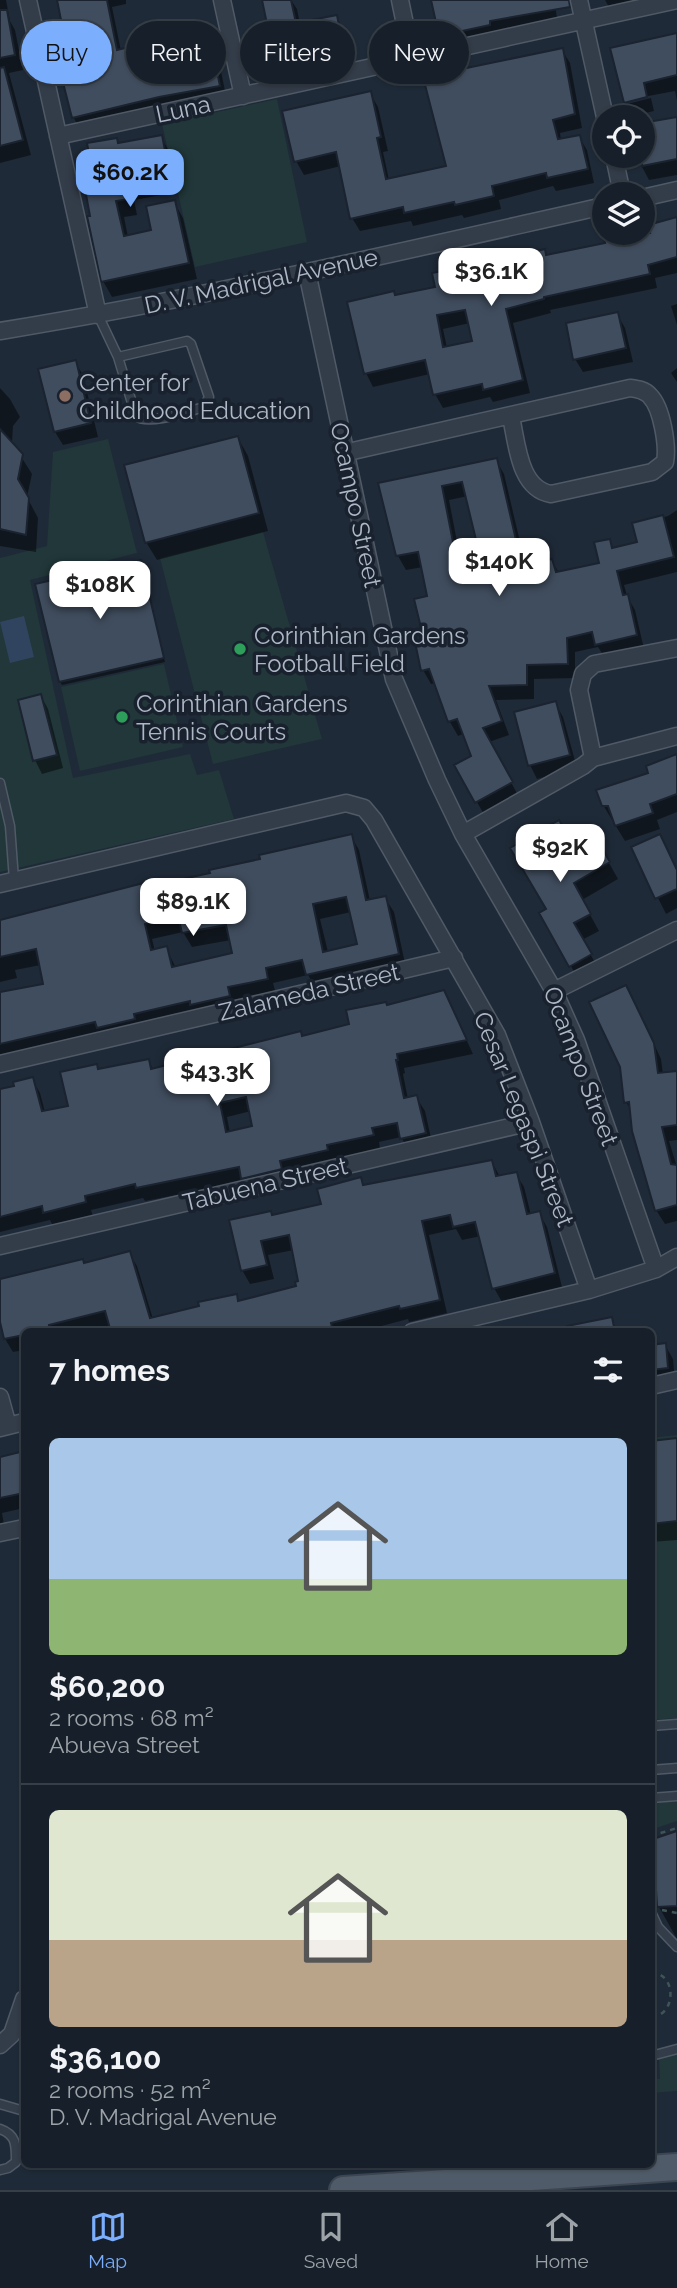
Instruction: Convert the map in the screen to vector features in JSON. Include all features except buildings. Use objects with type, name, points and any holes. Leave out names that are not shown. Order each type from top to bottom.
[{"type":"main road","points":[[655,2168],[677,2167]]},
{"type":"main road","points":[[343,2190],[421,2180],[532,2171],[641,2168]]},
{"type":"street","points":[[28,0],[98,315]]},
{"type":"street","points":[[222,0],[243,96]]},
{"type":"street","points":[[400,0],[404,21]]},
{"type":"street","points":[[579,0],[602,105]]},
{"type":"street","name":"Luna","points":[[469,46],[677,0]]},
{"type":"street","name":"Luna","points":[[58,136],[369,68]]},
{"type":"street","points":[[655,195],[677,190]]},
{"type":"street","name":"D. V. Madrigal Avenue","points":[[0,331],[98,315],[307,272],[592,209]]},
{"type":"street","name":"Ocampo Street","points":[[307,272],[394,679],[436,780],[463,834],[554,991],[576,1040],[656,1269]]},
{"type":"street","points":[[344,453],[630,388],[649,394],[656,403],[668,449],[665,462],[652,472],[551,494],[541,493],[526,478],[510,417]]},
{"type":"street","points":[[593,758],[579,690],[583,674],[594,664],[677,648]]},
{"type":"street","points":[[463,834],[593,758],[677,736]]},
{"type":"street","name":"Cesar Legaspi Street","points":[[7,882],[346,803],[364,808],[374,820],[497,1035],[531,1122],[589,1290]]},
{"type":"street","points":[[554,991],[677,930]]},
{"type":"street","name":"Zalameda Street","points":[[0,1064],[454,958]]},
{"type":"street","name":"Tabuena Street","points":[[0,1246],[531,1122]]},
{"type":"street","points":[[429,1328],[589,1290],[656,1269],[677,1258]]},
{"type":"street","points":[[655,1384],[677,1380]]},
{"type":"street","points":[[0,1398],[4,1427],[21,1423]]},
{"type":"street","points":[[0,1533],[21,1529]]},
{"type":"street","points":[[0,2045],[12,2034],[21,2008]]},
{"type":"lane","points":[[98,315],[118,357],[136,416],[148,421],[204,407],[207,403],[209,397],[191,344],[187,341],[118,357]]},
{"type":"lane","points":[[0,783],[10,826],[7,882]]},
{"type":"lane","points":[[655,1726],[677,1724]]},
{"type":"lane","points":[[655,1770],[677,1768]]},
{"type":"lane","points":[[655,1798],[677,1796]]},
{"type":"lane","points":[[655,1920],[677,1947]]},
{"type":"lane","points":[[655,2055],[677,2049]]},
{"type":"lane","points":[[0,2104],[21,2111]]},
{"type":"lane","points":[[0,2129],[13,2136],[16,2142],[16,2162],[0,2170]]},
{"type":"path","points":[[655,1835],[677,1828]]},
{"type":"path","points":[[655,1910],[677,1913]]},
{"type":"path","points":[[655,1973],[669,1978],[674,1984],[676,1998],[665,2014],[655,2016]]},
{"type":"green space","points":[[277,99],[307,242],[195,267],[162,124]]},
{"type":"green space","points":[[108,439],[137,553],[30,580],[73,778],[190,754],[197,775],[219,770],[234,819],[0,872],[0,558],[47,546],[53,452]]},
{"type":"green space","name":"Corinthian Gardens Football Field","points":[[263,532],[322,739],[213,764],[160,558]]},
{"type":"green space","name":"Corinthian Gardens Tennis Courts","points":[[164,664],[183,747],[80,771],[61,687]]},
{"type":"green space","points":[[677,1435],[677,1718],[655,1720],[655,1438]]},
{"type":"green space","points":[[677,1801],[677,1821],[655,1828],[655,1803]]},
{"type":"green space","points":[[677,2053],[677,2091],[655,2093],[655,2079],[660,2079],[659,2058]]},
{"type":"water","points":[[24,616],[34,657],[10,663],[0,622]]},
{"type":"place","name":"Center for Childhood Education","points":[[65,396]]},
{"type":"place","name":"Corinthian Gardens Football Field","points":[[240,649]]},
{"type":"place","name":"Corinthian Gardens Tennis Courts","points":[[122,717]]}]
